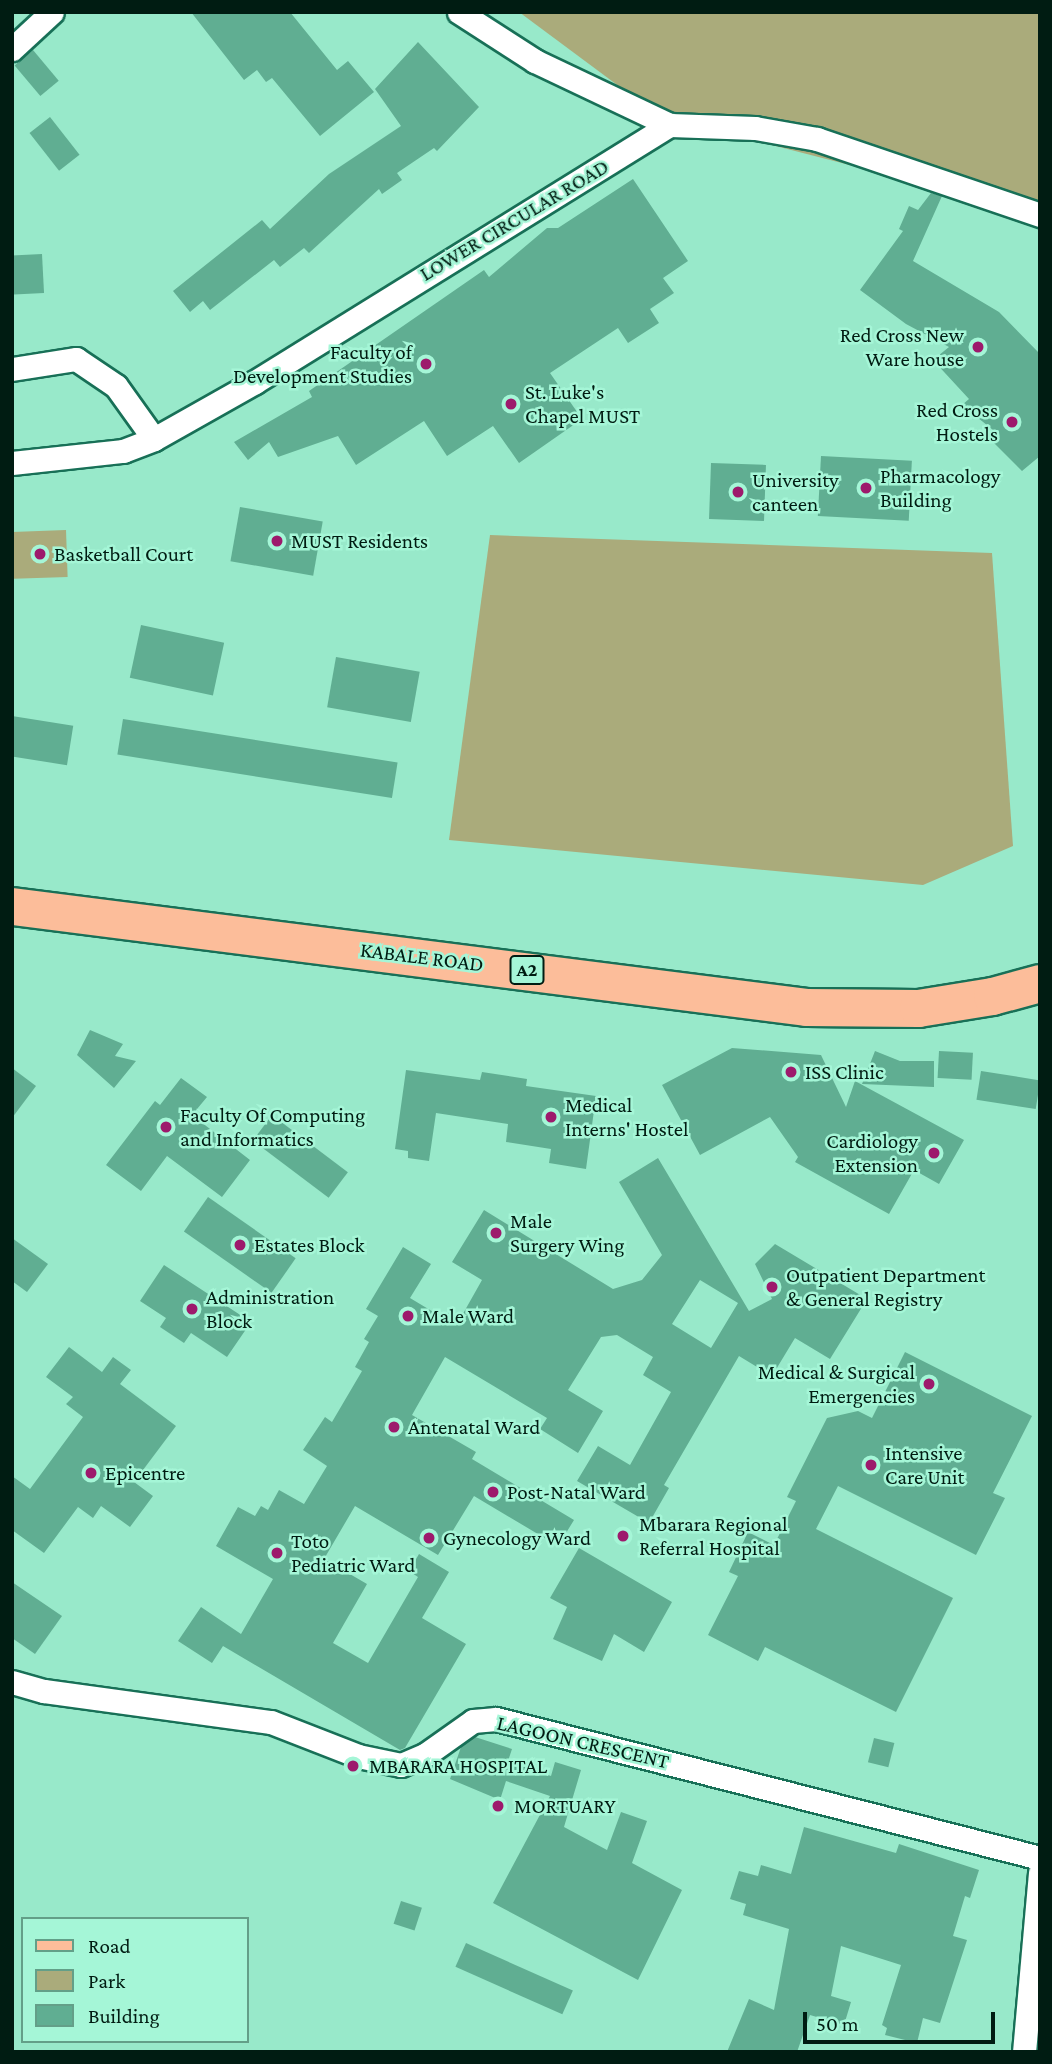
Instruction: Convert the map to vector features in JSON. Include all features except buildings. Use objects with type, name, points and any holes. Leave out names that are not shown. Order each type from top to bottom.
[{"type":"main road","name":"KABALE ROAD","points":[[12,906],[806,1007],[918,1008],[1040,983]]},
{"type":"street","points":[[12,49],[52,12]]},
{"type":"street","points":[[458,12],[535,61],[670,125],[755,128],[817,139],[1040,215]]},
{"type":"street","name":"LOWER CIRCULAR ROAD","points":[[12,463],[123,450],[154,439],[255,382],[670,125]]},
{"type":"street","points":[[12,369],[76,359],[116,386],[154,439]]},
{"type":"street","name":"LAGOON CRESCENT","points":[[12,1682],[44,1691],[271,1722],[358,1756],[401,1765],[425,1755],[473,1721],[496,1719],[1040,1858]]},
{"type":"street","points":[[1024,2052],[1040,1873]]},
{"type":"green space","points":[[519,12],[1040,12],[1040,214],[659,116]]},
{"type":"green space","name":"Basketball Court","points":[[66,530],[68,577],[14,579],[12,532]]},
{"type":"green space","points":[[490,535],[992,553],[1013,846],[923,885],[449,840]]},
{"type":"place","name":"Red Cross New Ware house","points":[[978,347]]},
{"type":"place","name":"Faculty of Development Studies","points":[[426,364]]},
{"type":"place","name":"St. Luke's Chapel MUST","points":[[511,404]]},
{"type":"place","name":"Red Cross Hostels","points":[[1012,422]]},
{"type":"place","name":"Pharmacology Building","points":[[866,488]]},
{"type":"place","name":"University canteen","points":[[738,492]]},
{"type":"place","name":"MUST Residents","points":[[277,541]]},
{"type":"place","name":"Basketball Court","points":[[40,554]]},
{"type":"place","name":"ISS Clinic","points":[[791,1072]]},
{"type":"place","name":"Medical Interns' Hostel","points":[[551,1117]]},
{"type":"place","name":"Faculty Of Computing and Informatics","points":[[166,1127]]},
{"type":"place","name":"Cardiology Extension","points":[[934,1153]]},
{"type":"place","name":"Male Surgery Wing","points":[[496,1233]]},
{"type":"place","name":"Estates Block","points":[[240,1245]]},
{"type":"place","name":"Outpatient Department & General Registry","points":[[772,1287]]},
{"type":"place","name":"Administration Block","points":[[192,1309]]},
{"type":"place","name":"Male Ward","points":[[408,1316]]},
{"type":"place","name":"Medical & Surgical Emergencies","points":[[929,1384]]},
{"type":"place","name":"Antenatal Ward","points":[[394,1427]]},
{"type":"place","name":"Intensive Care Unit","points":[[871,1465]]},
{"type":"place","name":"Epicentre","points":[[91,1473]]},
{"type":"place","name":"Post-Natal Ward","points":[[493,1492]]},
{"type":"place","name":"Mbarara Regional Referral Hospital","points":[[623,1536]]},
{"type":"place","name":"Gynecology Ward","points":[[429,1538]]},
{"type":"place","name":"Toto Pediatric Ward","points":[[277,1553]]},
{"type":"place","name":"MBARARA HOSPITAL","points":[[353,1766]]},
{"type":"place","name":"MORTUARY","points":[[498,1806]]}]
